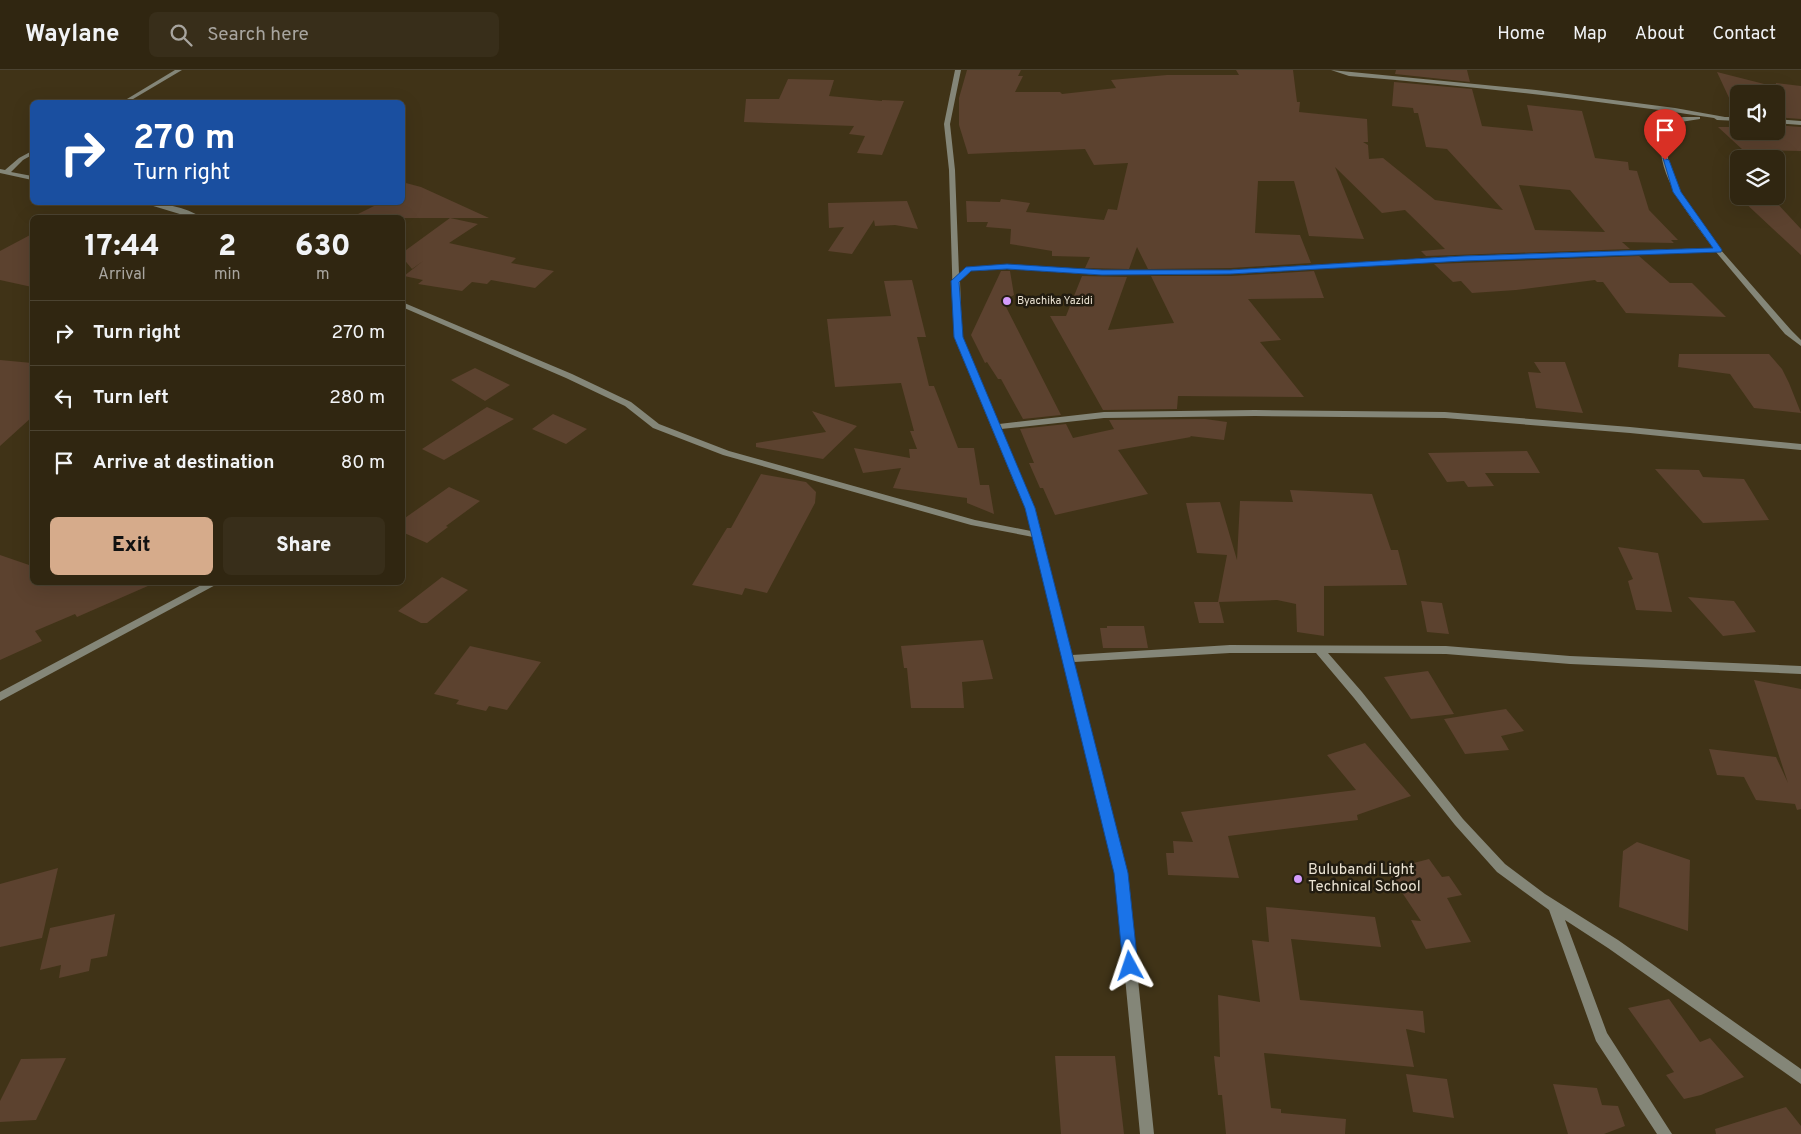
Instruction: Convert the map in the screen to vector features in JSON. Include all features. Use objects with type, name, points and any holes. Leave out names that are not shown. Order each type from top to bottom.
[{"type":"street","points":[[128,100],[179,70]]},
{"type":"street","points":[[958,70],[947,124],[952,170],[958,337],[1030,508],[1121,873],[1147,1134]]},
{"type":"street","points":[[1334,70],[1350,74],[1445,82],[1632,104],[1730,118]]},
{"type":"street","points":[[1722,117],[1683,119],[1672,122],[1665,134],[1665,160],[1677,192],[1718,250],[1788,332],[1801,344]]},
{"type":"street","points":[[1785,122],[1801,123]]},
{"type":"street","points":[[4,172],[30,154]]},
{"type":"street","points":[[4,172],[30,178]]},
{"type":"street","points":[[155,205],[193,215]]},
{"type":"street","points":[[955,281],[969,269],[1007,267],[1102,272],[1230,272],[1463,258],[1718,250]]},
{"type":"street","points":[[405,305],[578,380],[628,404],[656,426],[726,453],[974,523],[1037,534]]},
{"type":"street","points":[[996,427],[1104,415],[1255,413],[1445,415],[1630,430],[1801,447]]},
{"type":"street","points":[[0,697],[210,585]]},
{"type":"street","points":[[1068,659],[1230,649],[1446,650],[1570,660],[1801,670]]},
{"type":"street","points":[[1318,649],[1358,695],[1459,822],[1501,868],[1554,907],[1612,944],[1801,1077]]},
{"type":"street","points":[[1554,907],[1601,1036],[1665,1134]]},
{"type":"building","points":[[967,70],[1021,70],[1018,76],[1023,76],[1015,92],[1060,92],[1062,94],[1116,88],[1111,80],[1167,75],[1239,75],[1236,70],[1293,70],[1297,102],[1300,102],[1299,112],[1367,119],[1368,142],[1363,142],[1368,145],[1369,159],[1383,158],[1435,200],[1503,210],[1447,149],[1426,147],[1418,113],[1414,113],[1413,108],[1392,106],[1394,82],[1472,89],[1482,126],[1533,131],[1527,105],[1582,111],[1595,158],[1628,162],[1629,170],[1637,171],[1649,210],[1678,240],[1671,240],[1674,243],[1622,242],[1630,249],[1426,256],[1421,251],[1445,249],[1405,210],[1382,213],[1335,167],[1364,239],[1309,236],[1294,181],[1258,181],[1255,233],[1300,235],[1311,263],[1231,268],[1148,269],[1137,247],[1129,269],[1085,268],[1090,257],[1052,256],[1052,251],[1010,244],[1011,229],[986,227],[988,222],[967,222],[966,201],[1000,202],[1001,199],[1030,203],[1026,212],[1104,220],[1108,209],[1117,210],[1128,163],[1094,165],[1085,149],[968,154],[959,125],[959,98]],"holes":[[[1519,185],[1570,190],[1605,232],[1535,230]]]},
{"type":"building","points":[[1396,70],[1467,70],[1470,82],[1395,74]]},
{"type":"building","points":[[1717,72],[1768,85],[1730,85],[1730,100]]},
{"type":"building","points":[[788,79],[834,80],[829,96],[904,101],[882,155],[857,153],[865,136],[849,134],[854,126],[744,122],[746,99],[779,99]]},
{"type":"building","points":[[1776,83],[1801,86],[1801,119],[1785,118],[1785,85],[1776,85]]},
{"type":"building","points":[[1785,126],[1801,127],[1801,151],[1743,150],[1732,140],[1785,140]]},
{"type":"building","points":[[1718,127],[1730,127],[1730,138]]},
{"type":"building","points":[[405,183],[421,187],[489,218],[405,218],[405,215],[356,215],[376,205],[405,205]]},
{"type":"building","points":[[907,201],[918,229],[895,225],[875,226],[874,220],[852,254],[828,251],[844,227],[829,228],[828,203]]},
{"type":"building","points":[[1747,205],[1779,205],[1801,229],[1801,255]]},
{"type":"building","points":[[450,218],[478,224],[449,243],[516,258],[511,263],[554,271],[535,288],[491,280],[487,284],[472,282],[462,291],[418,284],[423,280],[405,276],[423,261],[412,269],[405,261],[405,251]]},
{"type":"building","points":[[30,235],[30,287],[0,280],[0,251]]},
{"type":"building","points":[[1639,256],[1670,283],[1692,283],[1726,317],[1626,313],[1603,282],[1595,280],[1516,290],[1472,293],[1461,281],[1453,282],[1434,264]]},
{"type":"building","points":[[1001,271],[1010,271],[1014,295],[1003,301],[1061,415],[1023,419],[1001,379],[998,379],[987,362],[985,363],[971,335]]},
{"type":"building","points":[[1314,271],[1324,298],[1248,299],[1281,340],[1260,342],[1304,397],[1178,396],[1177,409],[1103,410],[1050,316],[1066,316],[1082,276],[1127,277],[1108,330],[1174,323],[1151,276],[1231,276]]},
{"type":"building","points":[[912,280],[926,337],[917,337],[929,386],[934,386],[958,448],[974,448],[980,485],[989,485],[994,514],[967,503],[967,498],[893,488],[901,468],[863,473],[854,448],[910,458],[909,449],[917,449],[910,431],[914,431],[901,383],[835,387],[827,319],[891,316],[884,281]]},
{"type":"building","points":[[1679,354],[1769,354],[1782,369],[1801,413],[1754,408],[1730,374],[1678,367]]},
{"type":"building","points":[[0,360],[30,363],[30,419],[0,446]]},
{"type":"building","points":[[1534,362],[1565,362],[1583,413],[1536,408],[1528,372],[1541,373]]},
{"type":"building","points":[[475,368],[510,385],[485,401],[451,380]]},
{"type":"building","points":[[487,407],[514,419],[444,460],[422,449]]},
{"type":"building","points":[[812,411],[857,426],[823,459],[756,447],[756,443],[826,432]]},
{"type":"building","points":[[553,414],[587,429],[566,444],[532,429]]},
{"type":"building","points":[[1205,419],[1227,422],[1224,440],[1190,436],[1118,450],[1148,494],[1055,515],[1029,463],[1034,463],[1020,429],[1066,424],[1073,438],[1114,429],[1109,420]]},
{"type":"building","points":[[1527,451],[1540,473],[1485,473],[1494,486],[1468,487],[1464,481],[1447,482],[1428,453]]},
{"type":"building","points":[[1655,469],[1699,470],[1703,477],[1744,479],[1769,520],[1703,523]]},
{"type":"building","points":[[761,474],[806,482],[816,492],[815,503],[767,593],[745,588],[742,595],[692,585],[727,528],[731,528]]},
{"type":"building","points":[[449,487],[480,501],[446,526],[448,527],[427,543],[405,533],[405,518]]},
{"type":"building","points":[[1290,490],[1372,494],[1391,550],[1398,550],[1407,585],[1324,586],[1324,636],[1297,632],[1296,604],[1277,600],[1218,602],[1227,555],[1197,553],[1186,503],[1220,502],[1237,560],[1240,501],[1293,502]]},
{"type":"building","points":[[1618,547],[1658,553],[1672,612],[1636,610],[1628,581],[1633,579]]},
{"type":"building","points":[[0,555],[30,565],[30,585],[150,585],[77,617],[75,614],[35,631],[42,641],[0,660]]},
{"type":"building","points":[[442,577],[468,590],[427,623],[421,623],[398,611]]},
{"type":"building","points":[[1688,597],[1734,601],[1756,632],[1723,636]]},
{"type":"building","points":[[1421,601],[1442,603],[1449,634],[1427,632]]},
{"type":"building","points":[[1194,602],[1219,602],[1224,623],[1199,623]]},
{"type":"building","points":[[1107,626],[1144,626],[1148,648],[1103,648],[1100,628],[1107,628]]},
{"type":"building","points":[[983,640],[993,679],[962,682],[964,708],[911,708],[907,668],[904,668],[901,646]]},
{"type":"building","points":[[470,646],[541,662],[507,710],[489,706],[486,711],[456,704],[459,700],[434,694]]},
{"type":"building","points":[[1428,671],[1454,714],[1411,719],[1384,677]]},
{"type":"building","points":[[1754,680],[1801,689],[1801,809],[1797,810],[1795,804],[1756,800],[1744,777],[1717,775],[1709,749],[1776,757],[1788,783]]},
{"type":"building","points":[[1506,709],[1524,731],[1501,736],[1509,750],[1465,754],[1444,719]]},
{"type":"building","points":[[1365,743],[1411,796],[1357,815],[1358,820],[1228,836],[1239,878],[1168,875],[1166,853],[1174,853],[1173,841],[1193,842],[1181,812],[1356,790],[1327,755]]},
{"type":"building","points":[[1637,842],[1690,860],[1688,931],[1619,907],[1623,851]]},
{"type":"building","points":[[1429,859],[1442,877],[1449,876],[1462,895],[1447,898],[1471,942],[1426,949],[1411,920],[1421,921],[1387,870]]},
{"type":"building","points":[[58,868],[42,938],[0,947],[0,884]]},
{"type":"building","points":[[1266,907],[1375,917],[1381,947],[1291,939],[1300,1000],[1423,1011],[1425,1033],[1406,1029],[1414,1067],[1264,1053],[1271,1108],[1281,1109],[1281,1113],[1346,1119],[1345,1134],[1226,1134],[1222,1095],[1218,1095],[1214,1056],[1220,1057],[1218,995],[1260,1002],[1252,940],[1269,942]]},
{"type":"building","points":[[115,914],[107,956],[91,959],[89,971],[59,978],[61,965],[40,970],[50,928]]},
{"type":"building","points":[[1669,999],[1700,1042],[1710,1038],[1744,1077],[1701,1095],[1684,1099],[1666,1075],[1674,1072],[1628,1008]]},
{"type":"building","points":[[1055,1056],[1115,1056],[1124,1134],[1061,1134]]},
{"type":"building","points":[[66,1058],[36,1120],[0,1122],[0,1101],[21,1059]]},
{"type":"building","points":[[1406,1074],[1447,1079],[1454,1118],[1413,1112]]},
{"type":"building","points":[[1553,1084],[1597,1088],[1602,1105],[1618,1106],[1625,1126],[1604,1134],[1568,1134]]},
{"type":"building","points":[[1786,1107],[1801,1126],[1801,1134],[1716,1134],[1715,1129]]},
{"type":"place","name":"Byachika Yazidi","points":[[1007,301]]},
{"type":"place","name":"Bulubandi Light Technical School","points":[[1298,879]]},
{"type":"route","points":[[1130,966],[1121,873],[1030,508],[958,337],[955,281],[969,269],[1007,267],[1102,272],[1230,272],[1463,258],[1718,250],[1677,192],[1665,160]]}]
